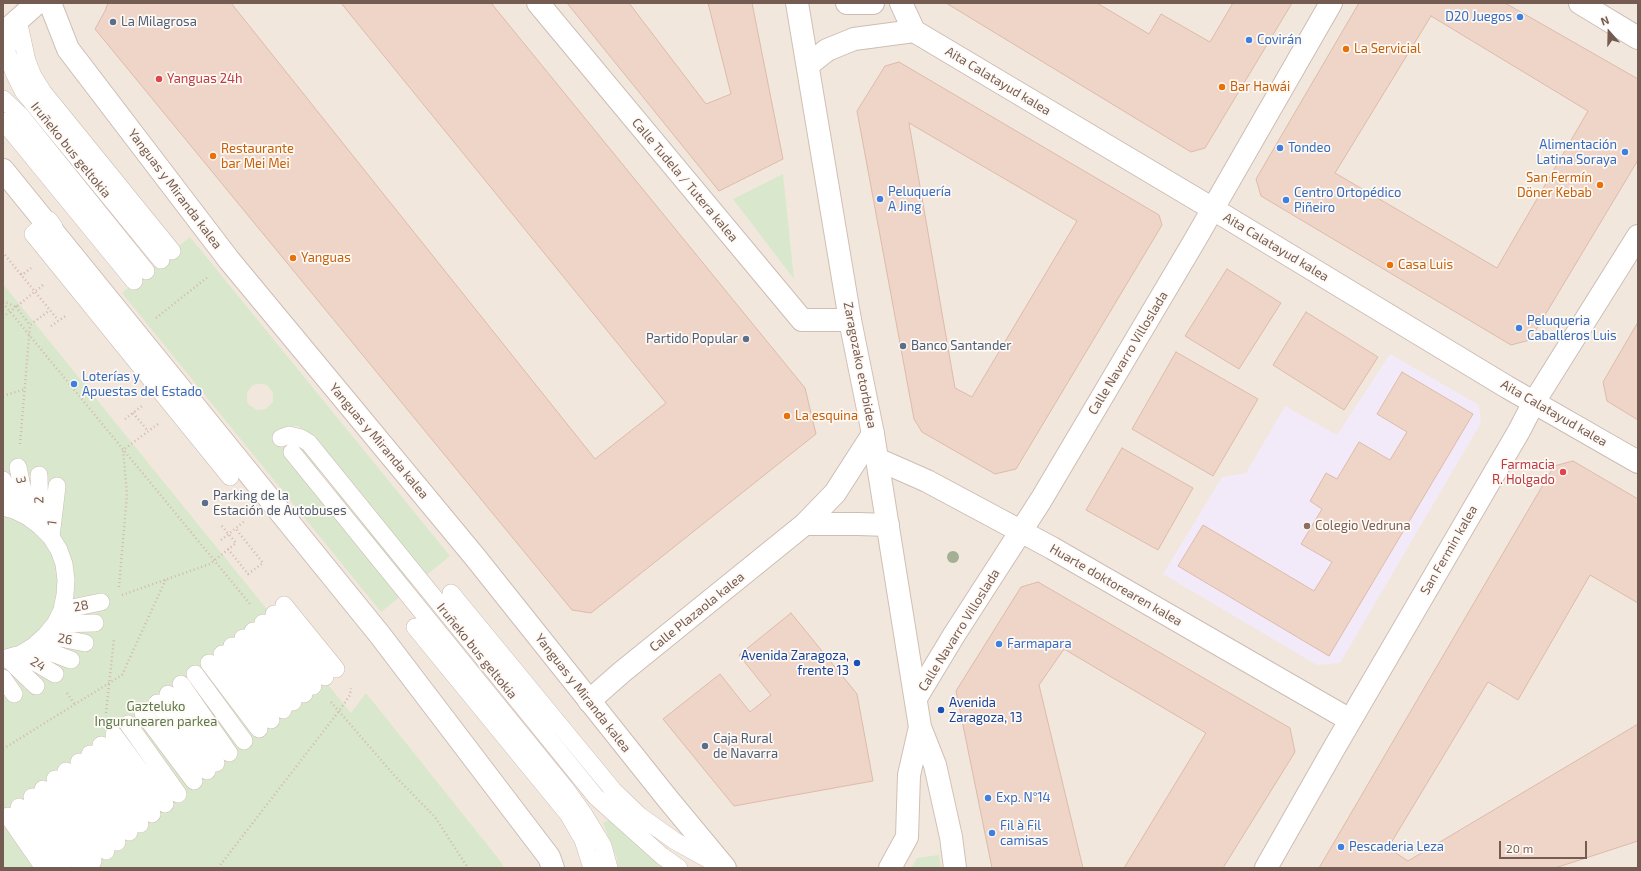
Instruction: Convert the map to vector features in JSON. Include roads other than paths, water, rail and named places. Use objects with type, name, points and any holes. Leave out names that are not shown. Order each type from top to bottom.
[{"type":"street","points":[[10,26],[37,3]]},
{"type":"street","name":"Yanguas y Miranda kalea","points":[[50,3],[68,48],[229,260],[475,556],[589,701],[724,868]]},
{"type":"street","points":[[67,3],[68,48]]},
{"type":"street","name":"Calle Tudela / Tutera kalea","points":[[538,3],[802,320],[850,320]]},
{"type":"street","name":"Zaragozako etorbidea","points":[[797,3],[850,320],[873,434],[920,727],[935,766],[951,837],[955,868]]},
{"type":"street","points":[[847,3],[873,3]]},
{"type":"street","points":[[808,65],[826,50],[854,40],[914,31],[901,3]]},
{"type":"street","name":"Calle Navarro Villoslada","points":[[916,698],[954,634],[1041,500],[1213,209],[1332,3]]},
{"type":"street","points":[[1580,3],[1638,38]]},
{"type":"street","name":"Aita Calatayud kalea","points":[[914,31],[1534,402],[1638,462]]},
{"type":"street","points":[[3,170],[380,635],[549,857],[553,868]]},
{"type":"street","name":"San Fermin kalea","points":[[1266,868],[1350,720],[1519,431],[1534,402],[1638,236]]},
{"type":"street","name":"Calle Plazaola kalea","points":[[589,701],[622,672],[805,524],[835,493],[873,434]]},
{"type":"street","name":"Huarte doktorearen kalea","points":[[877,459],[927,481],[1022,531],[1350,720]]},
{"type":"street","points":[[805,524],[888,525]]},
{"type":"street","name":"Zaragozako etorbidea","points":[[890,868],[907,837],[909,775],[920,727]]},
{"type":"lane","name":"Iruñeko bus geltokia","points":[[10,26],[7,52],[14,73],[23,91],[166,256]]},
{"type":"lane","name":"Iruñeko bus geltokia","points":[[3,99],[21,116],[140,276],[3,121]]},
{"type":"lane","points":[[230,478],[33,234],[49,220],[247,465]]},
{"type":"lane","name":"Iruñeko bus geltokia","points":[[281,438],[289,435],[302,438],[309,443],[596,797],[656,852],[679,868]]},
{"type":"lane","name":"Iruñeko bus geltokia","points":[[292,452],[565,788],[583,813],[603,846],[609,868]]},
{"type":"lane","name":"3","points":[[18,467],[27,519]]},
{"type":"lane","name":"2","points":[[27,519],[39,475]]},
{"type":"lane","points":[[3,480],[27,519],[59,550],[64,564],[66,580],[65,595],[32,641],[36,686]]},
{"type":"lane","name":"1","points":[[27,519],[57,486]]},
{"type":"lane","points":[[451,593],[613,790],[640,816],[675,842],[724,868]]},
{"type":"lane","name":"28","points":[[32,641],[101,602]]},
{"type":"lane","points":[[32,641],[95,623]]},
{"type":"lane","points":[[415,627],[568,814],[583,840],[592,868]]},
{"type":"lane","points":[[248,634],[298,699]]},
{"type":"lane","points":[[248,634],[298,699]]},
{"type":"lane","points":[[248,634],[298,699]]},
{"type":"lane","points":[[248,634],[298,699]]},
{"type":"lane","points":[[32,641],[71,660]]},
{"type":"lane","name":"26","points":[[32,641],[85,642]]},
{"type":"lane","name":"24","points":[[32,641],[55,674]]},
{"type":"lane","points":[[196,674],[244,741]]},
{"type":"lane","points":[[3,678],[14,694]]},
{"type":"lane","points":[[212,767],[169,694],[212,767]]},
{"type":"lane","points":[[143,713],[212,767]]},
{"type":"lane","points":[[128,724],[129,832]]},
{"type":"lane","points":[[61,776],[129,832]]},
{"type":"lane","points":[[61,776],[129,832]]},
{"type":"lane","points":[[61,776],[129,832]]},
{"type":"lane","points":[[61,776],[129,832]]},
{"type":"lane","points":[[44,868],[61,776]]},
{"type":"lane","points":[[61,776],[63,868]]},
{"type":"place","name":"D20 Juegos","points":[[1520,17]]},
{"type":"place","name":"La Milagrosa","points":[[113,22]]},
{"type":"place","name":"Covirán","points":[[1249,40]]},
{"type":"place","name":"La Servicial","points":[[1346,49]]},
{"type":"place","name":"Yanguas 24h","points":[[159,79]]},
{"type":"place","name":"Bar Hawái","points":[[1222,87]]},
{"type":"place","name":"Tondeo","points":[[1280,148]]},
{"type":"place","name":"Alimentación Latina Soraya","points":[[1625,152]]},
{"type":"place","name":"Restaurante bar Mei Mei","points":[[213,156]]},
{"type":"place","name":"San Fermín Döner Kebab","points":[[1600,185]]},
{"type":"place","name":"Peluquería A Jing","points":[[880,199]]},
{"type":"place","name":"Centro Ortopédico Piñeiro","points":[[1286,200]]},
{"type":"place","name":"Yanguas","points":[[293,258]]},
{"type":"place","name":"Casa Luis","points":[[1390,265]]},
{"type":"place","name":"Peluqueria Caballeros Luis","points":[[1519,328]]},
{"type":"place","name":"Partido Popular","points":[[746,339]]},
{"type":"place","name":"Banco Santander","points":[[903,346]]},
{"type":"place","name":"Loterías y Apuestas del Estado","points":[[74,384]]},
{"type":"place","name":"La esquina","points":[[787,416]]},
{"type":"place","name":"Farmacia R. Holgado","points":[[1563,472]]},
{"type":"place","name":"Parking de la Estación de Autobuses","points":[[205,503]]},
{"type":"place","name":"Colegio Vedruna","points":[[1307,526]]},
{"type":"place","name":"Farmapara","points":[[999,644]]},
{"type":"place","name":"Avenida Zaragoza, frente 13","points":[[857,663]]},
{"type":"place","name":"Avenida Zaragoza, 13","points":[[941,710]]},
{"type":"place","name":"Caja Rural de Navarra","points":[[705,746]]},
{"type":"place","name":"Exp. N°14","points":[[988,798]]},
{"type":"place","name":"Fil à Fil camisas","points":[[992,833]]},
{"type":"place","name":"Pescaderia Leza","points":[[1341,847]]},
{"type":"park label","name":"Gazteluko Ingurunearen parkea","points":[[156,714]]}]
